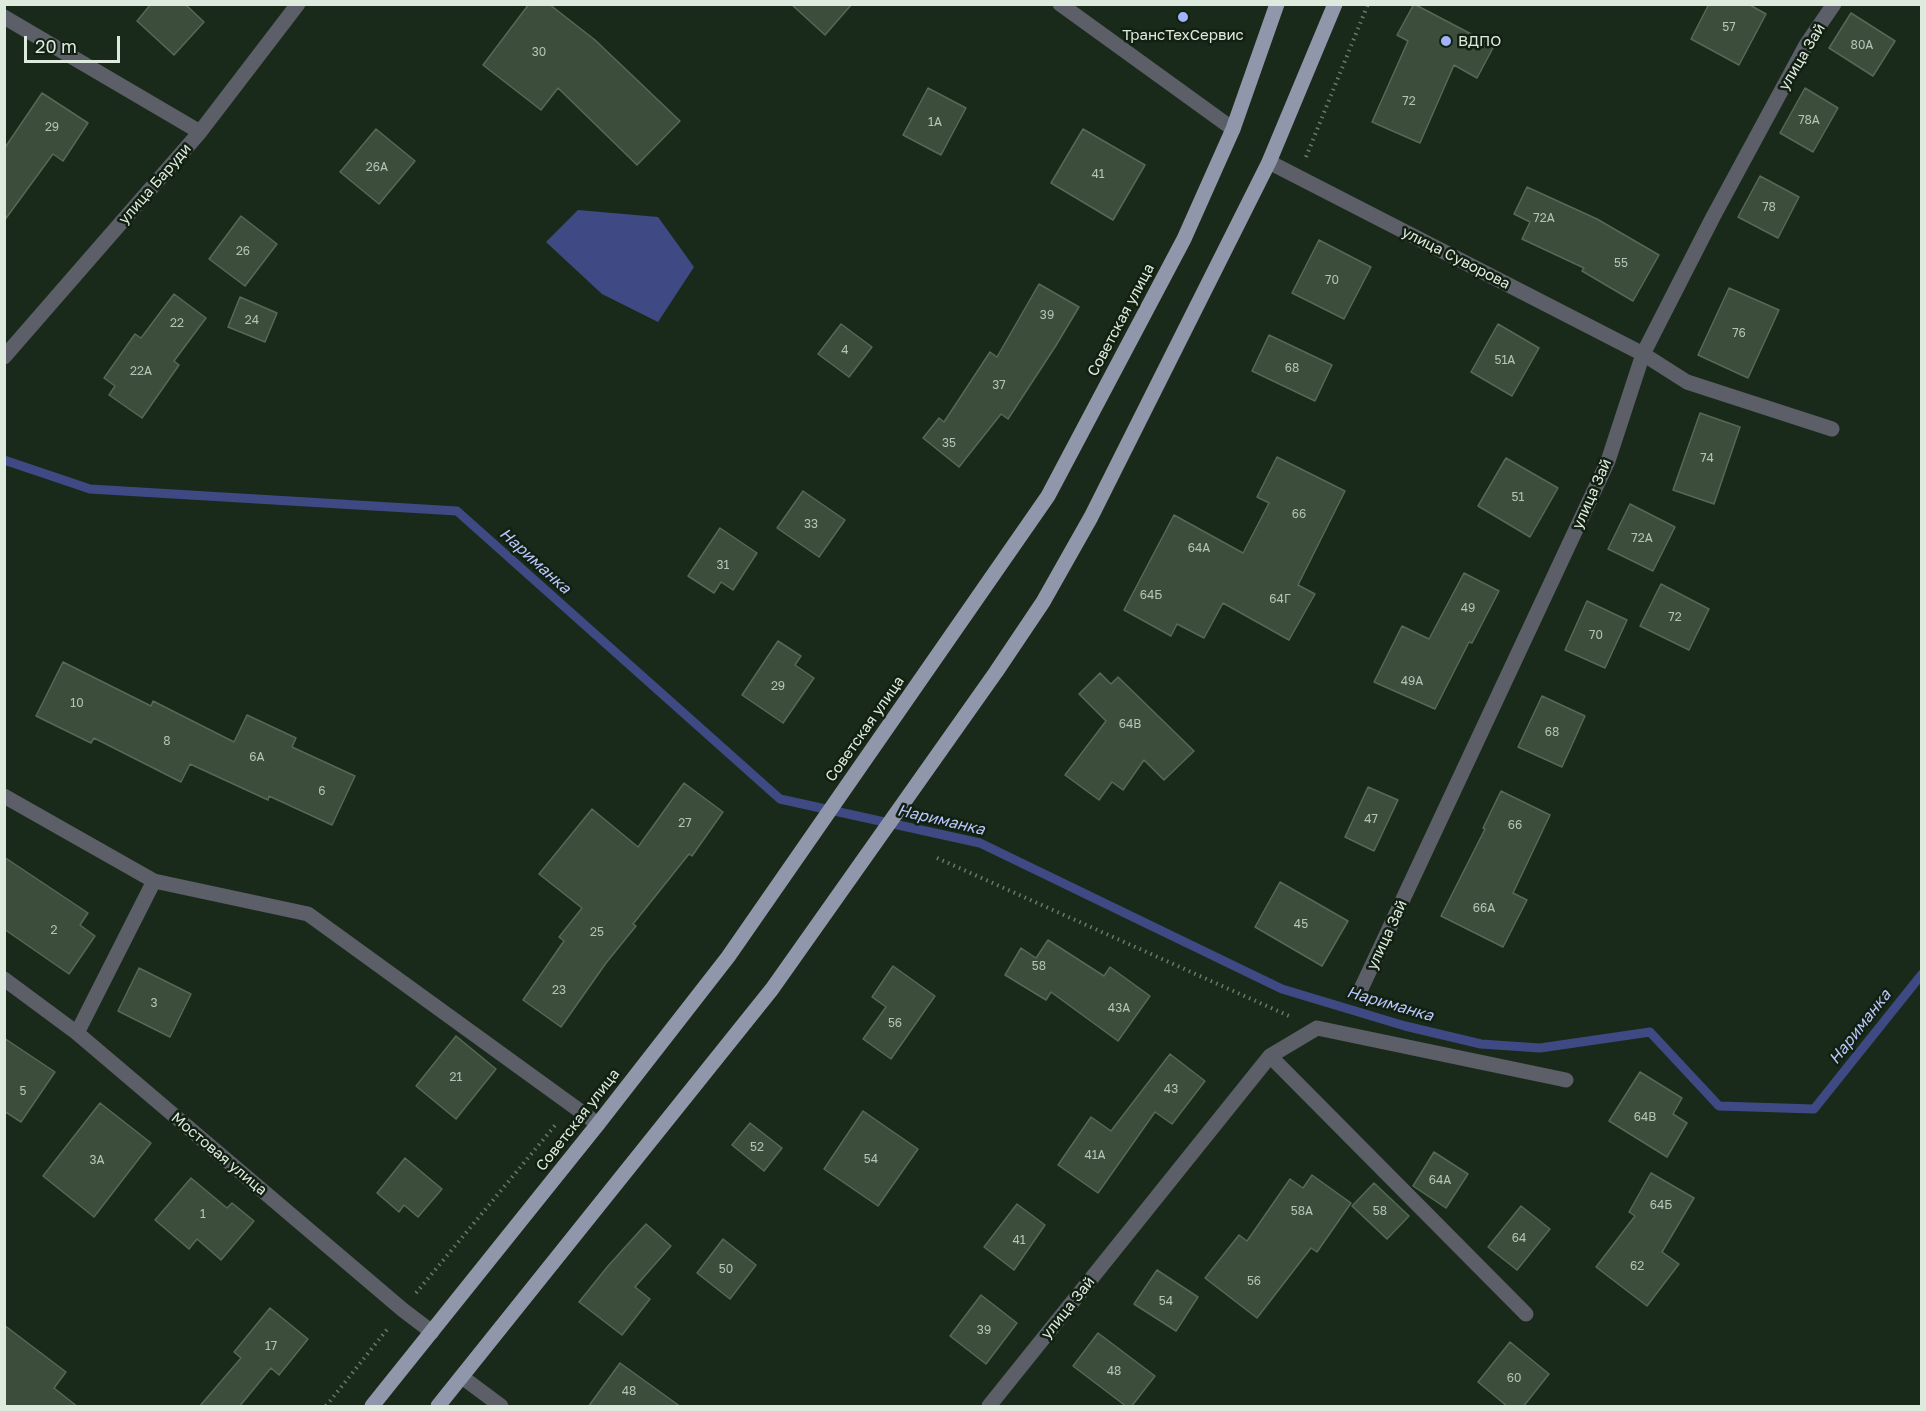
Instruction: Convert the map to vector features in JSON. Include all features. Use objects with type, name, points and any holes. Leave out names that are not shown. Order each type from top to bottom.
[{"type":"main road","name":"Советская улица","points":[[372,1407],[728,957],[1048,496],[1184,239],[1233,129],[1277,4]]},
{"type":"main road","points":[[438,1407],[772,989],[1043,602],[1091,518],[1269,162],[1335,4]]},
{"type":"street","name":"улица Баруди","points":[[4,357],[200,132],[298,4]]},
{"type":"street","points":[[1060,4],[1233,129]]},
{"type":"street","name":"улица Зай","points":[[1360,991],[1608,461],[1643,354],[1713,217],[1800,56],[1834,4]]},
{"type":"street","points":[[4,17],[200,132]]},
{"type":"street","name":"улица Суворова","points":[[1269,162],[1643,354],[1687,382],[1832,429]]},
{"type":"street","points":[[4,796],[154,881],[308,914],[598,1124]]},
{"type":"street","points":[[77,1033],[154,881]]},
{"type":"street","name":"Мостовая улица","points":[[4,979],[77,1033],[403,1310],[432,1332]]},
{"type":"street","points":[[1317,1028],[1566,1080]]},
{"type":"street","name":"улица Зай","points":[[989,1407],[1270,1056],[1317,1028]]},
{"type":"street","points":[[1270,1056],[1526,1314]]},
{"type":"street","points":[[462,1377],[501,1407]]},
{"type":"path","points":[[1298,177],[1368,4]]},
{"type":"path","points":[[937,858],[1317,1028]]},
{"type":"path","points":[[326,1407],[571,1105]]},
{"type":"water","points":[[578,210],[658,217],[694,267],[658,322],[602,294],[546,242]]},
{"type":"building","points":[[151,4],[185,4],[204,22],[174,55],[137,21]]},
{"type":"building","points":[[529,4],[549,4],[595,40],[680,121],[637,165],[558,88],[541,110],[483,65]]},
{"type":"building","points":[[791,4],[852,4],[825,35]]},
{"type":"building","points":[[1414,4],[1494,46],[1477,78],[1454,65],[1420,143],[1372,122],[1408,41],[1397,35]]},
{"type":"building","points":[[1709,4],[1748,4],[1766,14],[1739,65],[1691,39]]},
{"type":"building","points":[[1851,13],[1895,41],[1873,76],[1829,48]]},
{"type":"building","points":[[928,88],[966,108],[941,155],[903,135]]},
{"type":"building","points":[[1805,88],[1838,108],[1813,152],[1780,133]]},
{"type":"building","points":[[42,93],[88,123],[63,161],[53,154],[4,221],[4,149]]},
{"type":"building","points":[[376,129],[415,161],[379,204],[340,172]]},
{"type":"building","points":[[1083,129],[1145,165],[1113,220],[1051,183]]},
{"type":"building","points":[[1760,176],[1799,197],[1778,238],[1738,217]]},
{"type":"building","points":[[1527,187],[1597,219],[1659,255],[1633,301],[1582,271],[1584,268],[1522,239],[1530,222],[1514,214]]},
{"type":"building","points":[[241,216],[277,244],[245,286],[209,259]]},
{"type":"building","points":[[1319,240],[1371,267],[1344,319],[1292,293]]},
{"type":"building","points":[[1039,284],[1079,307],[1008,419],[1001,414],[959,467],[923,438],[939,418],[944,422],[990,352],[997,357]]},
{"type":"building","points":[[1729,288],[1779,310],[1748,378],[1698,355]]},
{"type":"building","points":[[174,294],[206,318],[174,361],[179,365],[142,418],[109,395],[115,386],[104,378],[135,334],[141,338]]},
{"type":"building","points":[[240,297],[277,313],[265,342],[228,327]]},
{"type":"building","points":[[841,324],[872,347],[849,377],[818,354]]},
{"type":"building","points":[[1498,324],[1539,348],[1512,396],[1471,372]]},
{"type":"building","points":[[1269,335],[1332,365],[1315,401],[1252,371]]},
{"type":"building","points":[[1700,413],[1740,427],[1714,504],[1673,490]]},
{"type":"building","points":[[1277,457],[1345,491],[1298,585],[1315,594],[1289,640],[1223,603],[1204,638],[1177,624],[1171,636],[1124,610],[1174,515],[1243,553],[1269,503],[1257,497]]},
{"type":"building","points":[[1506,458],[1558,488],[1530,537],[1478,506]]},
{"type":"building","points":[[803,491],[845,520],[819,557],[777,528]]},
{"type":"building","points":[[1630,504],[1675,527],[1653,571],[1608,549]]},
{"type":"building","points":[[720,528],[757,553],[733,590],[721,582],[714,593],[688,576]]},
{"type":"building","points":[[1464,573],[1499,591],[1472,643],[1469,642],[1435,709],[1374,682],[1402,626],[1429,639]]},
{"type":"building","points":[[1661,584],[1709,609],[1689,650],[1640,626]]},
{"type":"building","points":[[1587,601],[1627,620],[1605,668],[1565,650]]},
{"type":"building","points":[[778,641],[801,656],[795,665],[814,678],[783,723],[742,695]]},
{"type":"building","points":[[63,662],[151,706],[153,701],[234,742],[247,715],[296,738],[292,747],[355,776],[332,825],[269,796],[268,800],[190,764],[181,782],[94,738],[91,743],[36,716]]},
{"type":"building","points":[[1100,673],[1111,684],[1118,677],[1194,751],[1164,780],[1144,760],[1123,790],[1112,782],[1099,800],[1065,775],[1106,721],[1079,694]]},
{"type":"building","points":[[1542,696],[1585,716],[1562,767],[1518,747]]},
{"type":"building","points":[[684,783],[723,812],[692,856],[689,854],[633,924],[636,926],[606,963],[561,1027],[523,1000],[564,941],[559,937],[582,908],[539,874],[592,809],[638,847]]},
{"type":"building","points":[[1368,787],[1398,800],[1374,851],[1345,837]]},
{"type":"building","points":[[1501,791],[1550,815],[1513,893],[1527,900],[1503,947],[1441,916],[1485,829],[1483,828]]},
{"type":"building","points":[[4,857],[88,913],[80,925],[95,936],[69,974],[4,929]]},
{"type":"building","points":[[1280,882],[1348,921],[1322,966],[1255,927]]},
{"type":"building","points":[[1048,940],[1104,976],[1110,967],[1150,996],[1118,1041],[1051,992],[1046,1000],[1005,975],[1021,948],[1036,958]]},
{"type":"building","points":[[893,966],[935,996],[891,1059],[863,1039],[886,1007],[872,997]]},
{"type":"building","points":[[139,968],[191,994],[170,1037],[118,1011]]},
{"type":"building","points":[[456,1036],[496,1069],[456,1119],[416,1086]]},
{"type":"building","points":[[4,1038],[55,1072],[21,1122],[4,1111]]},
{"type":"building","points":[[1170,1054],[1205,1081],[1172,1124],[1155,1112],[1098,1193],[1058,1165],[1091,1117],[1111,1131]]},
{"type":"building","points":[[1640,1072],[1682,1098],[1673,1114],[1687,1123],[1667,1157],[1609,1121]]},
{"type":"building","points":[[100,1103],[151,1143],[94,1217],[43,1176]]},
{"type":"building","points":[[863,1111],[918,1149],[878,1206],[824,1169]]},
{"type":"building","points":[[750,1123],[782,1148],[764,1171],[732,1145]]},
{"type":"building","points":[[1434,1152],[1468,1174],[1446,1208],[1413,1186]]},
{"type":"building","points":[[405,1158],[442,1189],[418,1217],[404,1205],[399,1212],[377,1193]]},
{"type":"building","points":[[1651,1173],[1694,1198],[1662,1252],[1679,1264],[1647,1306],[1596,1267],[1635,1216],[1629,1212]]},
{"type":"building","points":[[1312,1175],[1351,1203],[1317,1252],[1311,1248],[1257,1318],[1205,1278],[1239,1235],[1247,1241],[1290,1179],[1303,1188]]},
{"type":"building","points":[[191,1178],[227,1208],[232,1203],[254,1221],[221,1260],[197,1239],[189,1249],[155,1220]]},
{"type":"building","points":[[1374,1183],[1409,1216],[1387,1239],[1352,1206]]},
{"type":"building","points":[[1017,1204],[1045,1225],[1014,1270],[984,1247]]},
{"type":"building","points":[[1521,1206],[1550,1229],[1517,1270],[1488,1247]]},
{"type":"building","points":[[646,1224],[671,1246],[635,1287],[650,1299],[622,1335],[579,1302]]},
{"type":"building","points":[[723,1239],[756,1265],[730,1299],[697,1273]]},
{"type":"building","points":[[1157,1270],[1198,1297],[1176,1331],[1134,1304]]},
{"type":"building","points":[[981,1295],[1017,1323],[986,1364],[950,1336]]},
{"type":"building","points":[[270,1308],[308,1339],[279,1375],[271,1368],[239,1407],[199,1407],[241,1358],[234,1352]]},
{"type":"building","points":[[4,1325],[66,1372],[54,1388],[78,1407],[4,1407]]},
{"type":"building","points":[[1098,1333],[1155,1376],[1131,1407],[1127,1407],[1073,1366]]},
{"type":"building","points":[[1510,1342],[1549,1374],[1523,1407],[1508,1407],[1478,1382]]},
{"type":"building","points":[[620,1363],[681,1407],[588,1407]]},
{"type":"waterway","name":"Нариманка","points":[[4,460],[90,489],[457,511],[780,799],[980,843],[1282,989],[1405,1026],[1481,1044],[1540,1048],[1650,1032],[1719,1106],[1814,1109],[1922,974]]},
{"type":"place","name":"ТрансТехСервис","points":[[1183,17]]},
{"type":"place","name":"ВДПО","points":[[1446,41]]}]
